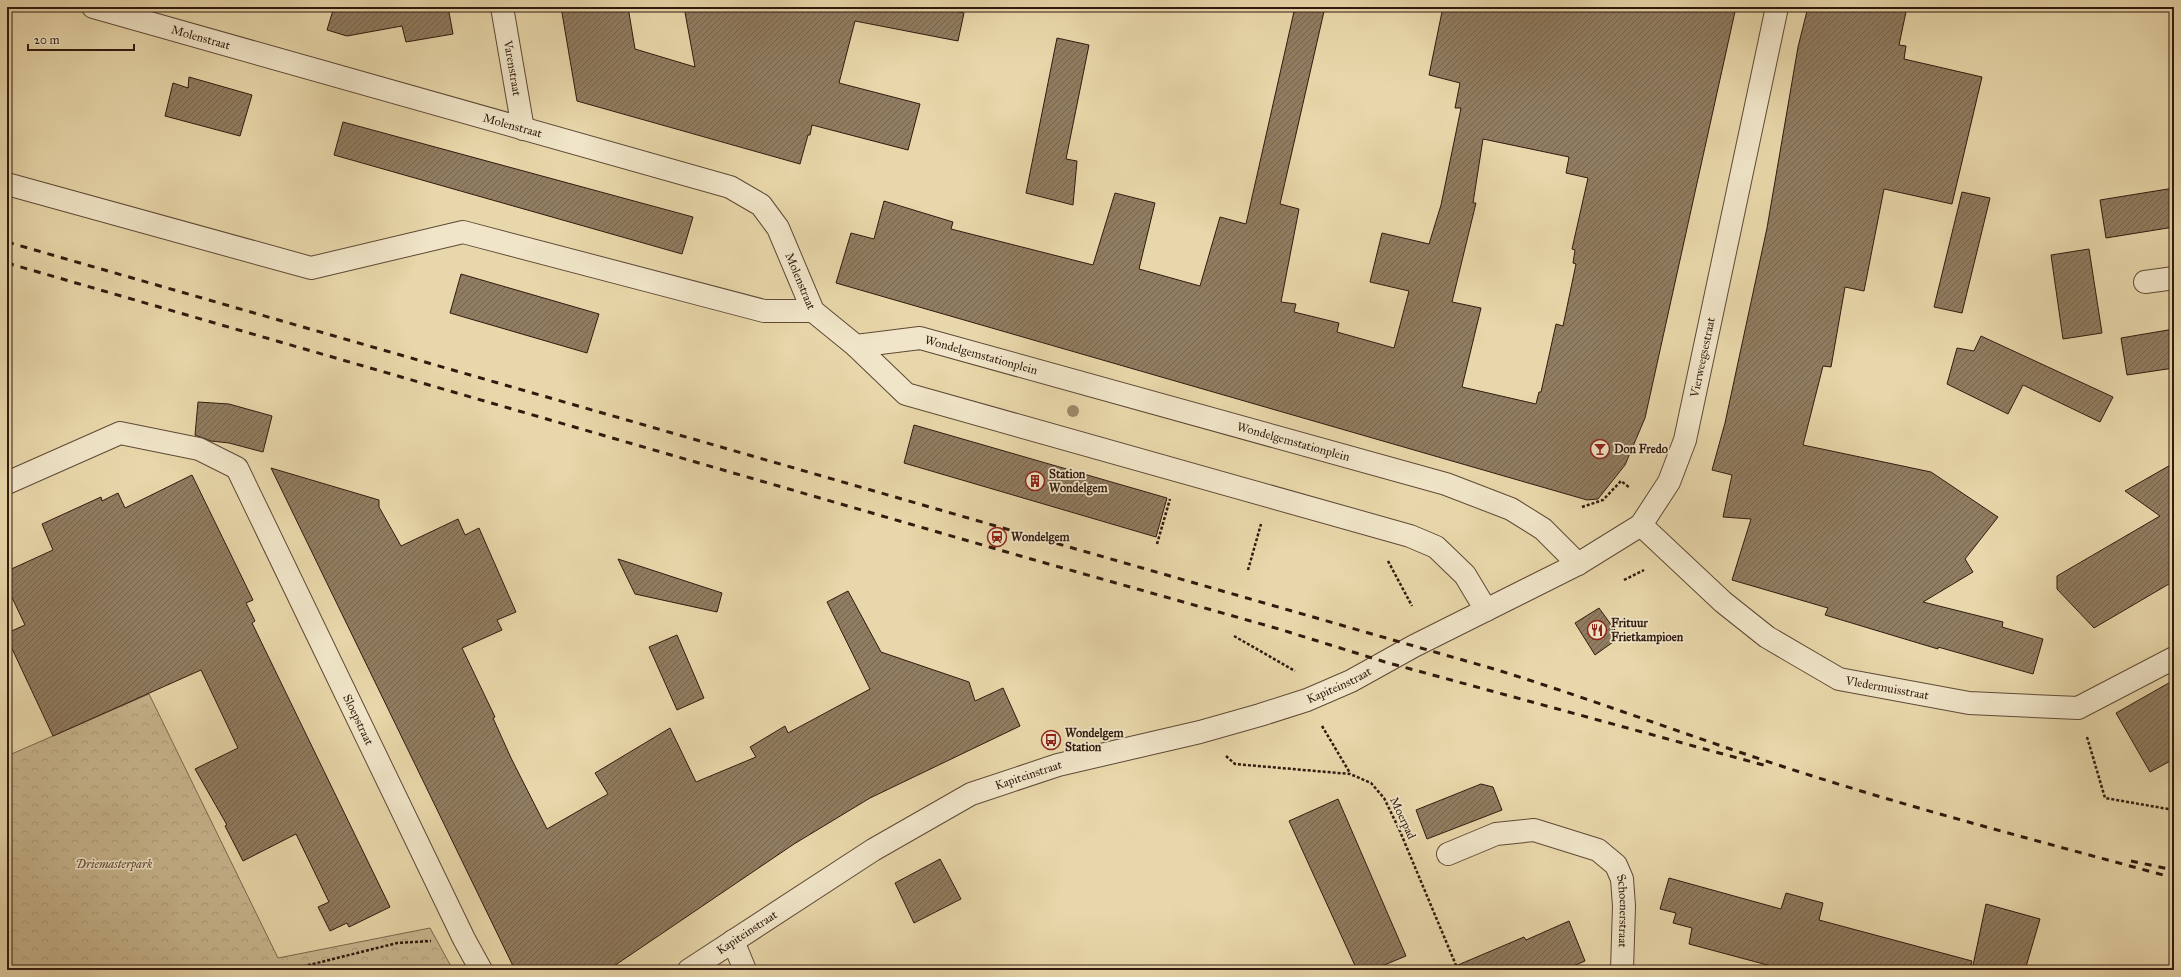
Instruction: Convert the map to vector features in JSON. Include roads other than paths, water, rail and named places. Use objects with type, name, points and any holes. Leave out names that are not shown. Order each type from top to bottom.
[{"type":"street","name":"Molenstraat","points":[[93,7],[523,130],[730,187],[761,205],[778,228],[813,311],[856,346]]},
{"type":"street","name":"Varenstraat","points":[[502,7],[523,130]]},
{"type":"street","name":"Vierweegsestraat","points":[[1486,610],[1578,564],[1641,525],[1669,482],[1685,440],[1777,7]]},
{"type":"street","points":[[7,184],[311,268],[463,232],[764,312],[813,311]]},
{"type":"street","points":[[2145,282],[2174,278]]},
{"type":"street","name":"Wondelgemstationplein","points":[[856,346],[920,338],[1446,484],[1511,510],[1543,530],[1578,564]]},
{"type":"street","points":[[856,346],[906,394],[1177,472],[1410,536],[1436,547],[1465,575],[1486,610]]},
{"type":"street","name":"Sloepstraat","points":[[7,483],[120,433],[199,449],[238,468],[464,939],[481,970]]},
{"type":"street","name":"Vledermuisstraat","points":[[1641,525],[1723,602],[1767,637],[1839,679],[1969,703],[2078,708],[2174,658]]},
{"type":"street","name":"Kapiteinstraat","points":[[689,970],[873,850],[971,794],[1058,765],[1200,732],[1307,700],[1351,681],[1414,646],[1486,610]]},
{"type":"street","name":"Schoenerstraat","points":[[1448,854],[1496,834],[1534,830],[1598,850],[1616,865],[1622,879],[1624,906],[1622,970]]},
{"type":"street","points":[[733,941],[745,970]]},
{"type":"railway","points":[[7,242],[1494,669],[1849,787],[2174,878]]},
{"type":"railway","points":[[7,263],[1031,559],[1279,629],[1385,662],[1767,766]]},
{"type":"railway","points":[[2131,861],[2174,870]]},
{"type":"place","name":"Don Fredo","points":[[1600,449]]},
{"type":"place","name":"Station Wondelgem","points":[[1035,481]]},
{"type":"place","name":"Wondelgem","points":[[997,537]]},
{"type":"place","name":"Frituur Frietkampioen","points":[[1597,630]]},
{"type":"place","name":"Wondelgem Station","points":[[1051,740]]},
{"type":"park label","name":"Driemasterpark","points":[[114,864]]}]
